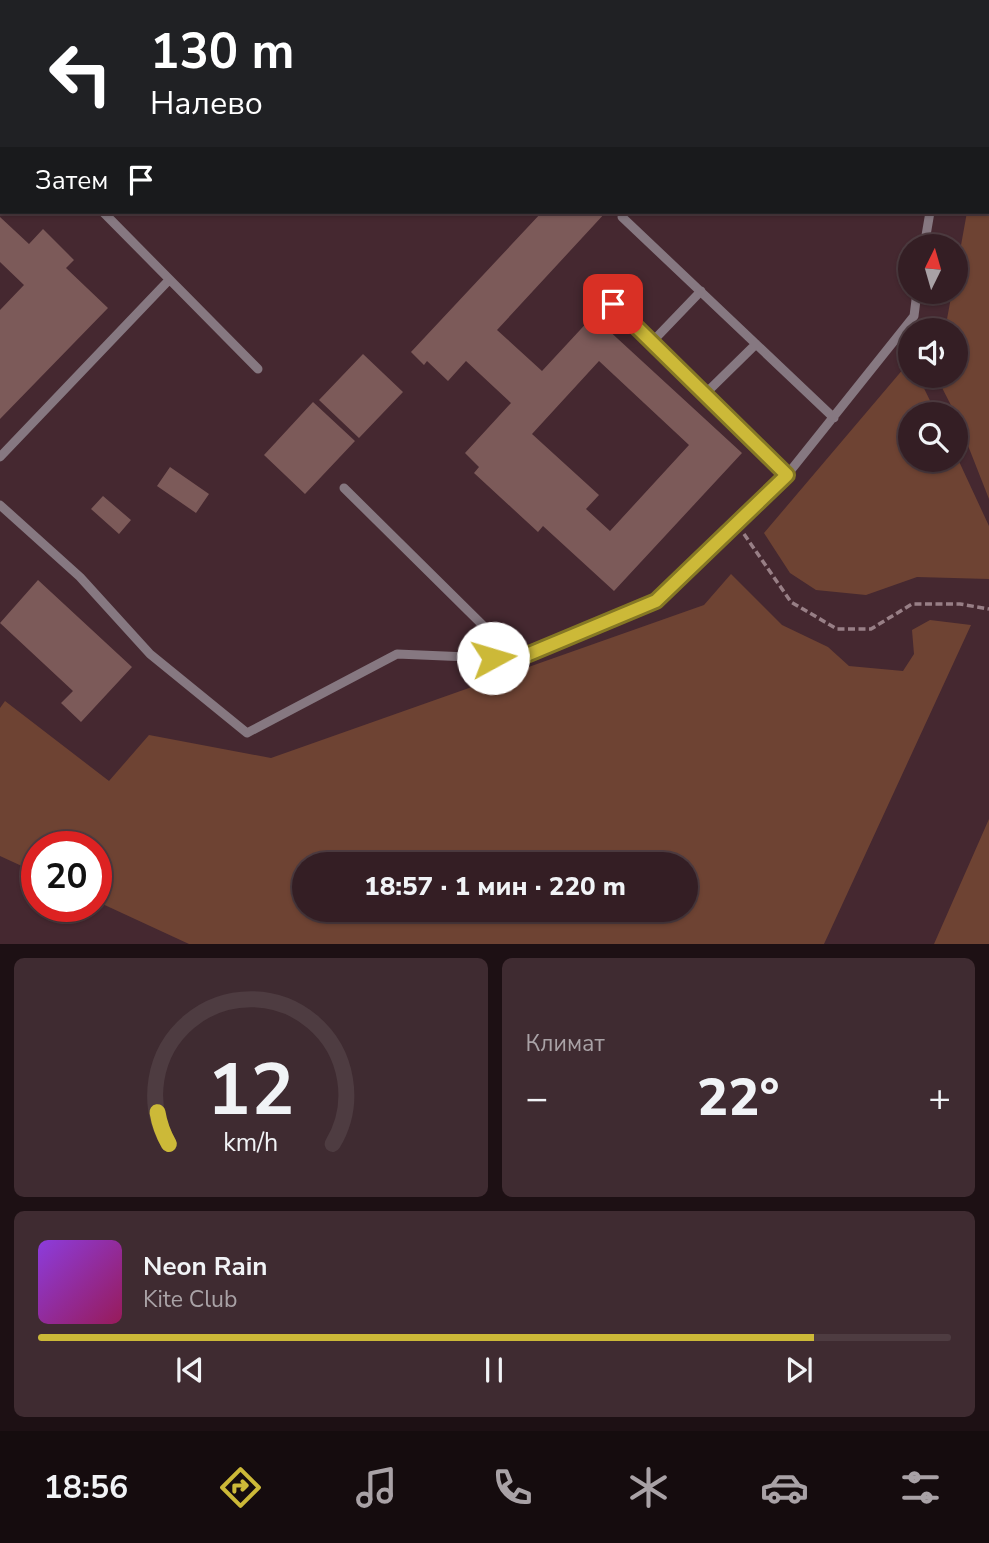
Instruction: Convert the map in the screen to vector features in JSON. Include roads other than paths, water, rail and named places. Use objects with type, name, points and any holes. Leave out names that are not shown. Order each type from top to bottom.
[{"type":"lane","points":[[105,214],[258,369]]},
{"type":"lane","points":[[926,234],[930,214]]},
{"type":"lane","points":[[622,217],[834,418]]},
{"type":"lane","points":[[0,457],[169,280]]},
{"type":"lane","points":[[594,286],[787,475]]},
{"type":"lane","points":[[652,342],[701,291]]},
{"type":"lane","points":[[0,505],[80,577],[150,653],[247,733],[397,654],[517,659],[656,601],[787,475],[914,316],[916,304]]},
{"type":"lane","points":[[705,394],[756,344]]},
{"type":"lane","points":[[344,488],[517,659]]}]
